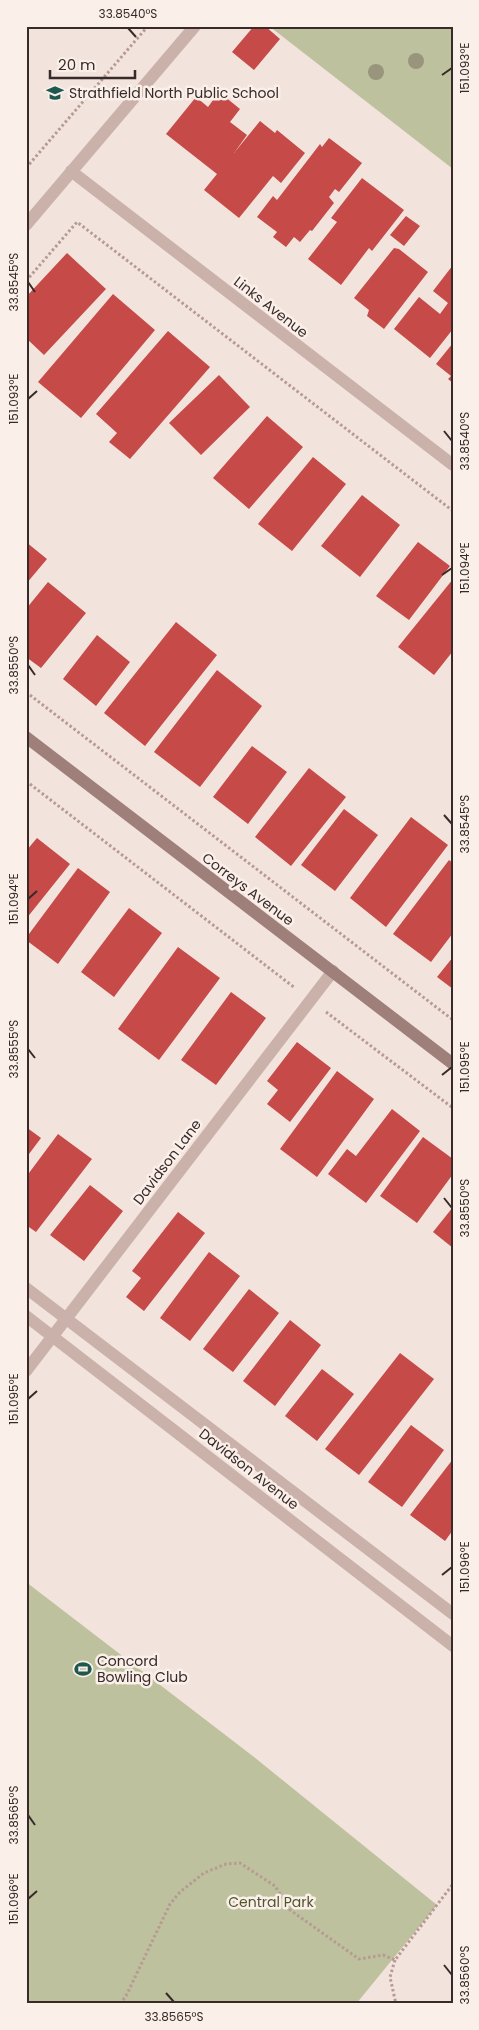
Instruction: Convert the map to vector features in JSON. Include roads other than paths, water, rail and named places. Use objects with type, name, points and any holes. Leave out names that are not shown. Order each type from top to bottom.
[{"type":"street","points":[[26,226],[195,26]]},
{"type":"street","name":"Links Avenue","points":[[71,171],[453,465]]},
{"type":"street","name":"Correys Avenue","points":[[26,736],[453,1064]]},
{"type":"street","name":"Davidson Lane","points":[[26,1371],[333,971]]},
{"type":"street","name":"Davidson Avenue","points":[[26,1288],[453,1614]]},
{"type":"street","name":"Davidson Avenue","points":[[26,1316],[453,1646]]},
{"type":"place","name":"Strathfield North Public School","points":[[55,93]]},
{"type":"place","name":"Concord Bowling Club","points":[[83,1669]]},
{"type":"park label","name":"Central Park","points":[[271,1902]]}]
